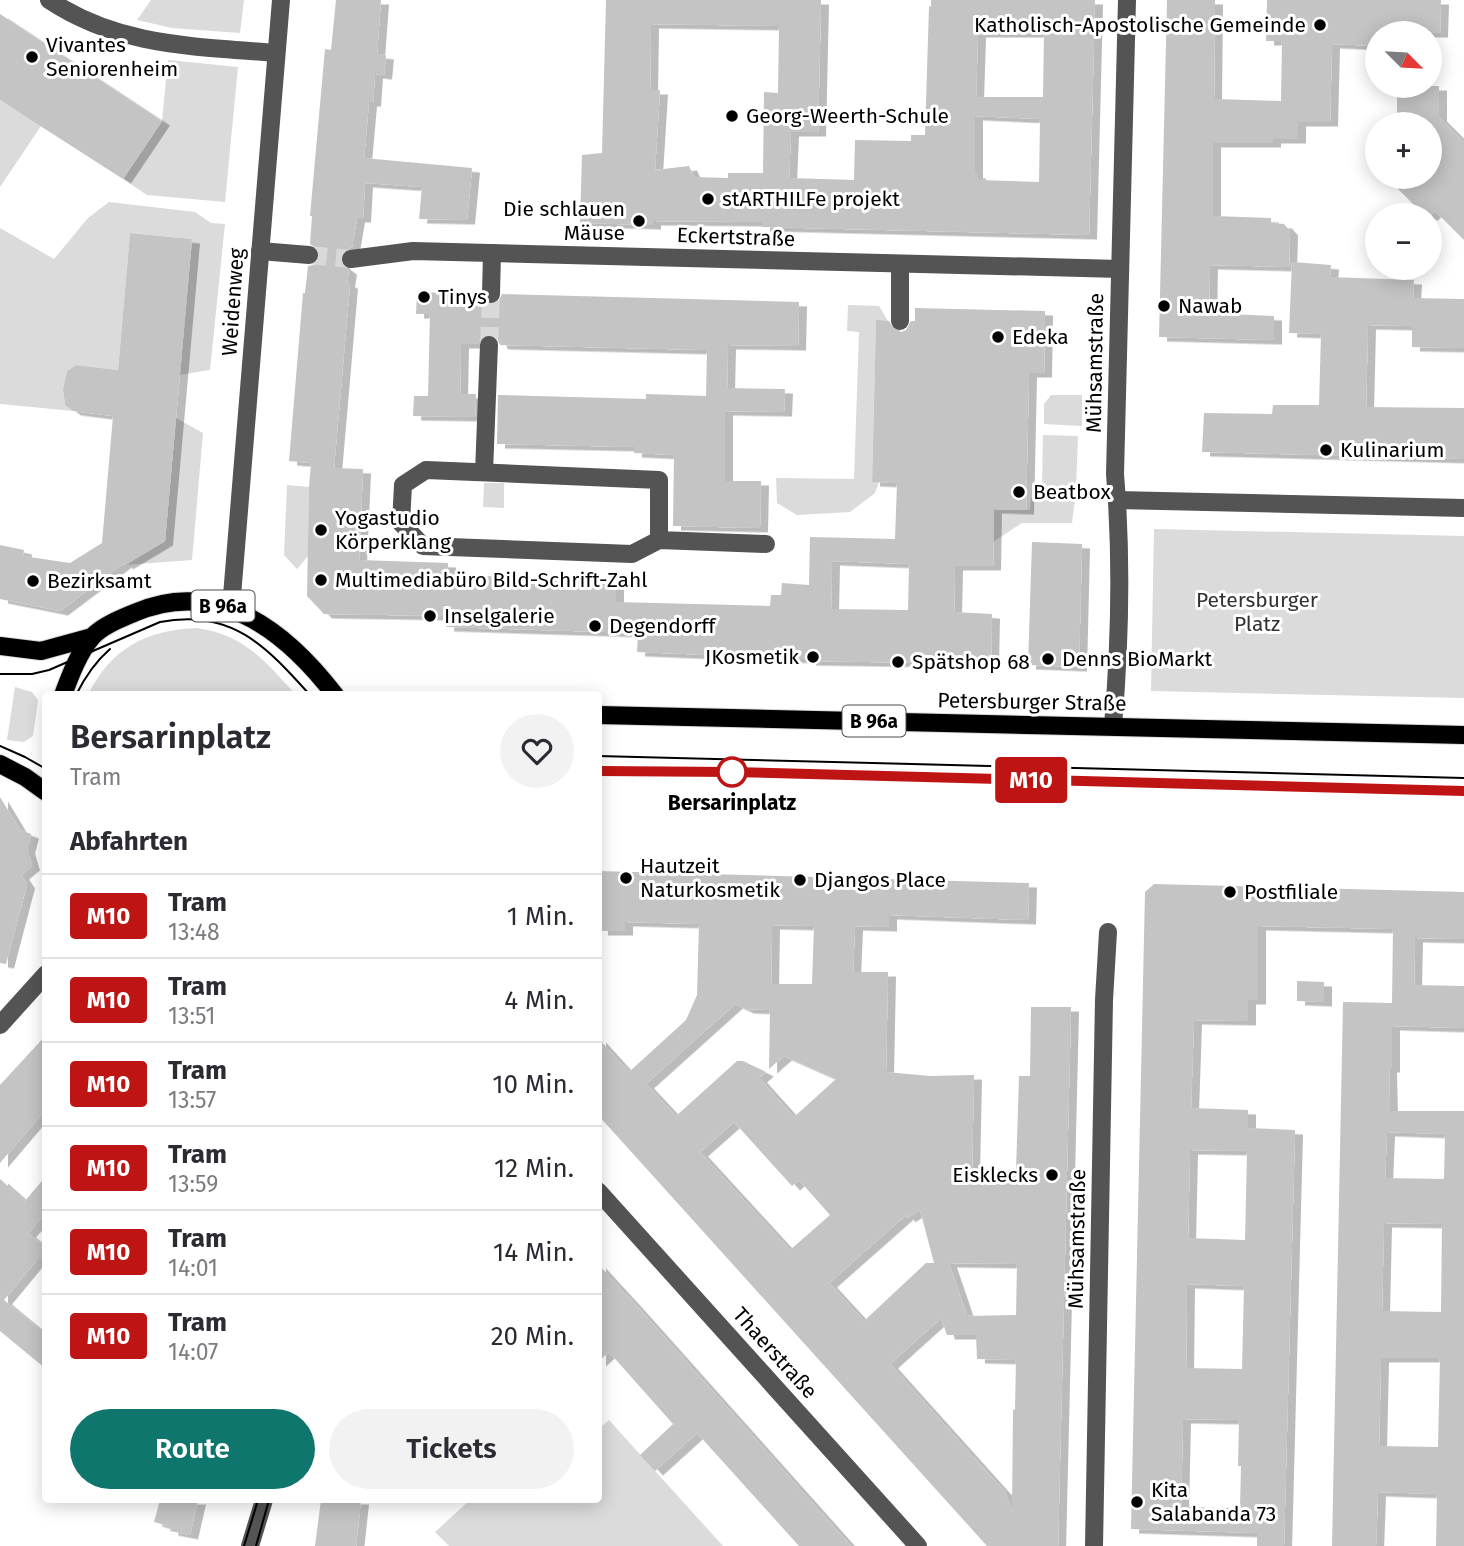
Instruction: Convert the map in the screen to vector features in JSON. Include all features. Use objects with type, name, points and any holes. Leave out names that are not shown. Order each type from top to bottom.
[{"type":"main road","name":"B 96a","points":[[0,646],[41,651],[92,636],[110,624],[151,606],[174,601],[201,602],[231,608],[271,628],[333,691]]},
{"type":"main road","points":[[64,691],[92,636]]},
{"type":"main road","name":"Petersburger Straße","points":[[602,715],[1464,735]]},
{"type":"main road","points":[[0,764],[42,789]]},
{"type":"street","points":[[49,0],[85,21],[131,37],[164,43],[276,53]]},
{"type":"street","name":"Weidenweg","points":[[231,608],[281,0]]},
{"type":"street","name":"Mühsamstraße","points":[[1112,726],[1116,680],[1119,525],[1115,474],[1126,0]]},
{"type":"street","points":[[260,251],[309,255]]},
{"type":"street","name":"Eckertstraße","points":[[351,259],[413,251],[1120,269]]},
{"type":"street","points":[[491,294],[492,253]]},
{"type":"street","points":[[900,264],[900,321]]},
{"type":"street","points":[[484,472],[489,345]]},
{"type":"street","points":[[659,540],[659,480],[426,470],[403,485],[401,523],[423,546],[632,554],[659,540],[766,544]]},
{"type":"street","points":[[1117,500],[1464,508]]},
{"type":"street","name":"Mühsamstraße","points":[[1094,1546],[1108,932]]},
{"type":"street","points":[[0,1025],[42,978]]},
{"type":"street","name":"Thaerstraße","points":[[602,1195],[918,1546]]},
{"type":"street","points":[[250,1546],[263,1503]]},
{"type":"green space","points":[[151,0],[244,0],[240,33],[172,28],[137,20]]},
{"type":"green space","points":[[168,60],[238,67],[225,202],[147,195],[123,179],[162,121]]},
{"type":"green space","points":[[0,100],[41,126],[0,187]]},
{"type":"green space","points":[[109,202],[195,212],[211,223],[225,224],[210,370],[179,375],[192,239],[130,233],[118,370],[76,365],[67,371],[63,389],[65,405],[73,411],[0,404],[0,228],[54,259],[88,218]]},
{"type":"green space","points":[[848,305],[879,306],[888,321],[876,321],[872,481],[879,482],[875,493],[850,512],[797,515],[777,503],[776,478],[854,479],[859,332],[847,331]]},
{"type":"green space","points":[[1051,395],[1082,395],[1082,426],[1044,424],[1044,404]]},
{"type":"green space","points":[[176,418],[203,433],[192,560],[125,565],[165,541]]},
{"type":"green space","points":[[1043,435],[1078,436],[1076,488],[1042,487]]},
{"type":"green space","points":[[484,483],[504,483],[504,508],[483,507]]},
{"type":"green space","points":[[287,485],[309,487],[308,556],[297,569],[284,555]]},
{"type":"green space","points":[[1031,498],[1075,499],[1072,523],[1022,523],[993,542],[910,508],[1030,510]]},
{"type":"green space","name":"Petersburger Platz","points":[[1154,529],[1464,536],[1464,698],[1151,691]]},
{"type":"green space","points":[[197,628],[214,631],[241,643],[264,661],[292,691],[90,691],[108,665],[132,645],[146,638]]},
{"type":"green space","points":[[15,687],[32,692],[38,700],[33,736],[24,742],[7,740]]},
{"type":"green space","points":[[609,1420],[723,1546],[449,1546],[435,1532],[467,1503],[602,1503],[602,1426]]},
{"type":"building","points":[[336,0],[381,0],[377,54],[386,55],[384,75],[375,74],[373,102],[369,102],[364,158],[472,168],[467,220],[419,219],[422,187],[365,183],[363,218],[357,218],[352,247],[340,255],[342,265],[349,270],[347,283],[350,284],[334,468],[363,469],[359,560],[448,563],[448,575],[616,580],[616,602],[770,606],[771,595],[781,595],[782,583],[809,585],[810,537],[895,539],[897,483],[872,482],[876,320],[889,321],[894,330],[901,332],[906,330],[911,321],[915,321],[915,308],[1045,311],[1044,373],[1029,373],[1026,510],[994,509],[993,566],[955,566],[954,612],[992,614],[991,664],[808,661],[637,652],[638,633],[446,627],[447,616],[324,614],[307,596],[311,463],[289,461],[303,293],[308,266],[314,265],[320,257],[319,250],[310,244],[310,216],[325,49],[331,50]],"holes":[[[832,561],[909,564],[908,610],[831,609]]]},
{"type":"building","points":[[606,0],[821,0],[818,132],[791,132],[789,178],[854,180],[855,140],[911,141],[911,135],[925,135],[931,0],[1095,0],[1089,235],[762,227],[762,222],[653,221],[653,225],[580,223],[582,155],[602,153]],"holes":[[[651,24],[779,26],[778,93],[764,92],[763,173],[728,173],[728,178],[694,177],[689,166],[655,170],[660,90],[650,90]],[[978,33],[1044,33],[1043,97],[976,97]],[[975,116],[1040,119],[1039,182],[978,180],[978,174],[975,174]]]},
{"type":"building","points":[[1167,0],[1215,0],[1214,99],[1281,101],[1282,41],[1266,41],[1267,0],[1441,0],[1440,21],[1365,21],[1365,45],[1332,44],[1330,122],[1298,122],[1298,139],[1273,139],[1273,143],[1213,143],[1213,216],[1271,218],[1271,223],[1284,224],[1290,231],[1289,267],[1210,265],[1209,313],[1274,316],[1274,340],[1159,337]]},
{"type":"building","name":"Vivantes Seniorenheim","points":[[0,14],[162,121],[123,179],[0,100]]},
{"type":"building","points":[[1397,98],[1439,98],[1439,112],[1397,112]]},
{"type":"building","points":[[1442,120],[1464,142],[1464,240],[1442,218],[1442,203],[1412,203],[1398,189],[1442,189]]},
{"type":"building","points":[[130,233],[192,239],[165,541],[125,565],[124,563],[60,611],[0,599],[0,545],[24,550],[23,556],[70,563],[102,543],[113,416],[73,411],[65,405],[63,389],[67,371],[76,365],[118,370]]},
{"type":"building","points":[[1292,262],[1331,265],[1330,277],[1414,280],[1413,298],[1464,299],[1464,348],[1412,347],[1412,326],[1368,325],[1366,407],[1464,408],[1464,459],[1202,452],[1204,413],[1272,414],[1273,405],[1319,405],[1321,334],[1289,333]]},
{"type":"building","points":[[417,292],[480,294],[481,300],[490,305],[497,304],[502,294],[799,302],[798,346],[728,345],[727,388],[785,389],[784,412],[725,411],[725,481],[761,481],[760,528],[673,526],[674,455],[634,453],[634,447],[497,444],[498,395],[646,399],[646,394],[706,396],[707,350],[500,345],[496,336],[489,334],[480,338],[478,344],[461,344],[460,394],[476,394],[475,417],[413,416],[414,396],[428,396],[430,314],[416,314]]},
{"type":"building","points":[[1032,542],[1082,544],[1079,667],[1028,665]]},
{"type":"building","points":[[0,797],[20,830],[31,834],[27,849],[32,866],[21,875],[27,884],[6,964],[0,963]]},
{"type":"building","points":[[602,871],[1029,883],[1028,920],[889,915],[889,927],[855,926],[853,972],[888,972],[886,1072],[930,1076],[974,1075],[972,1170],[1016,1171],[1019,1076],[1030,1076],[1031,1007],[1071,1007],[1058,1546],[987,1546],[602,1119],[602,1042],[629,1072],[686,1020],[697,995],[699,924],[625,922],[625,931],[602,931]],"holes":[[[772,925],[814,926],[812,984],[771,984]],[[735,1004],[746,1009],[770,1010],[769,1069],[784,1056],[836,1079],[794,1117],[759,1078],[766,1072],[743,1061],[737,1061],[676,1116],[646,1084]],[[734,1122],[792,1186],[799,1180],[830,1215],[790,1250],[700,1152]],[[920,1210],[934,1263],[926,1263],[864,1321],[829,1283],[906,1215],[907,1218]],[[949,1263],[1017,1264],[1016,1315],[967,1316]],[[941,1318],[947,1335],[976,1335],[977,1359],[1016,1360],[1012,1511],[1005,1492],[890,1364]]]},
{"type":"building","points":[[1154,884],[1464,892],[1464,939],[1415,938],[1414,985],[1464,986],[1464,1028],[1392,1026],[1392,1068],[1389,1068],[1390,1111],[1464,1111],[1464,1546],[1436,1546],[1437,1494],[1378,1492],[1376,1546],[1332,1546],[1343,1002],[1392,1003],[1393,929],[1258,926],[1258,1000],[1248,1000],[1248,1021],[1194,1020],[1191,1108],[1248,1110],[1248,1128],[1295,1130],[1284,1546],[1257,1546],[1257,1533],[1131,1529],[1145,892]],"holes":[[[1387,1132],[1445,1134],[1444,1179],[1385,1178]],[[1190,1150],[1247,1151],[1245,1240],[1188,1238]],[[1384,1223],[1442,1224],[1441,1312],[1382,1311]],[[1187,1284],[1244,1286],[1242,1369],[1186,1368]],[[1381,1358],[1440,1358],[1438,1447],[1379,1446]],[[1183,1419],[1239,1420],[1240,1508],[1181,1507]]]},
{"type":"building","points":[[1297,981],[1324,982],[1324,1002],[1297,1001]]},
{"type":"building","points":[[42,1039],[42,1114],[0,1163],[0,1085]]},
{"type":"building","points":[[0,1179],[25,1201],[42,1181],[42,1217],[28,1233],[42,1245],[42,1260],[37,1260],[4,1300],[42,1332],[42,1366],[0,1331]]},
{"type":"building","points":[[602,1268],[851,1546],[799,1546],[697,1433],[655,1471],[640,1455],[673,1424],[609,1352],[602,1358]]},
{"type":"building","points":[[159,1503],[197,1503],[190,1535],[170,1531],[171,1527],[154,1522]]},
{"type":"building","points":[[321,1503],[361,1503],[356,1546],[315,1546]]},
{"type":"tunnel","points":[[309,255],[351,259]]},
{"type":"tunnel","points":[[489,345],[491,294]]},
{"type":"tram line","points":[[0,674],[32,674],[49,670],[160,622],[185,619],[227,626],[245,635],[278,661],[306,691]]},
{"type":"tram line","points":[[78,691],[91,670],[110,649]]},
{"type":"tram line","points":[[0,746],[42,767]]},
{"type":"tram line","points":[[602,756],[1464,778]]},
{"type":"tram line","points":[[602,771],[1464,791]]},
{"type":"tram line","name":"M10","points":[[602,771],[1464,791]]},
{"type":"tram line","points":[[244,1546],[257,1503]]},
{"type":"tram line","points":[[256,1546],[268,1503]]},
{"type":"place","name":"Katholisch-Apostolische Gemeinde","points":[[1320,25]]},
{"type":"place","name":"Vivantes Seniorenheim","points":[[32,57]]},
{"type":"place","name":"Georg-Weerth-Schule","points":[[732,116]]},
{"type":"place","name":"stARTHILFe projekt","points":[[708,199]]},
{"type":"place","name":"Die schlauen Mäuse","points":[[639,221]]},
{"type":"place","name":"Tinys","points":[[424,297]]},
{"type":"place","name":"Nawab","points":[[1164,306]]},
{"type":"place","name":"Edeka","points":[[998,337]]},
{"type":"place","name":"Kulinarium","points":[[1326,450]]},
{"type":"place","name":"Beatbox","points":[[1019,492]]},
{"type":"place","name":"Yogastudio Körperklang","points":[[321,530]]},
{"type":"place","name":"Multimediabüro Bild-Schrift-Zahl","points":[[321,580]]},
{"type":"place","name":"Bezirksamt","points":[[33,581]]},
{"type":"place","name":"Inselgalerie","points":[[430,616]]},
{"type":"place","name":"Degendorff","points":[[595,626]]},
{"type":"place","name":"JKosmetik","points":[[813,657]]},
{"type":"place","name":"Denns BioMarkt","points":[[1048,659]]},
{"type":"place","name":"Spätshop 68","points":[[898,662]]},
{"type":"place","name":"Bersarinplatz","points":[[732,772]]},
{"type":"place","name":"Hautzeit Naturkosmetik","points":[[626,878]]},
{"type":"place","name":"Djangos Place","points":[[800,880]]},
{"type":"place","name":"Postfiliale","points":[[1230,892]]},
{"type":"place","name":"Eisklecks","points":[[1052,1175]]},
{"type":"place","name":"Kita Salabanda 73","points":[[1137,1502]]}]
